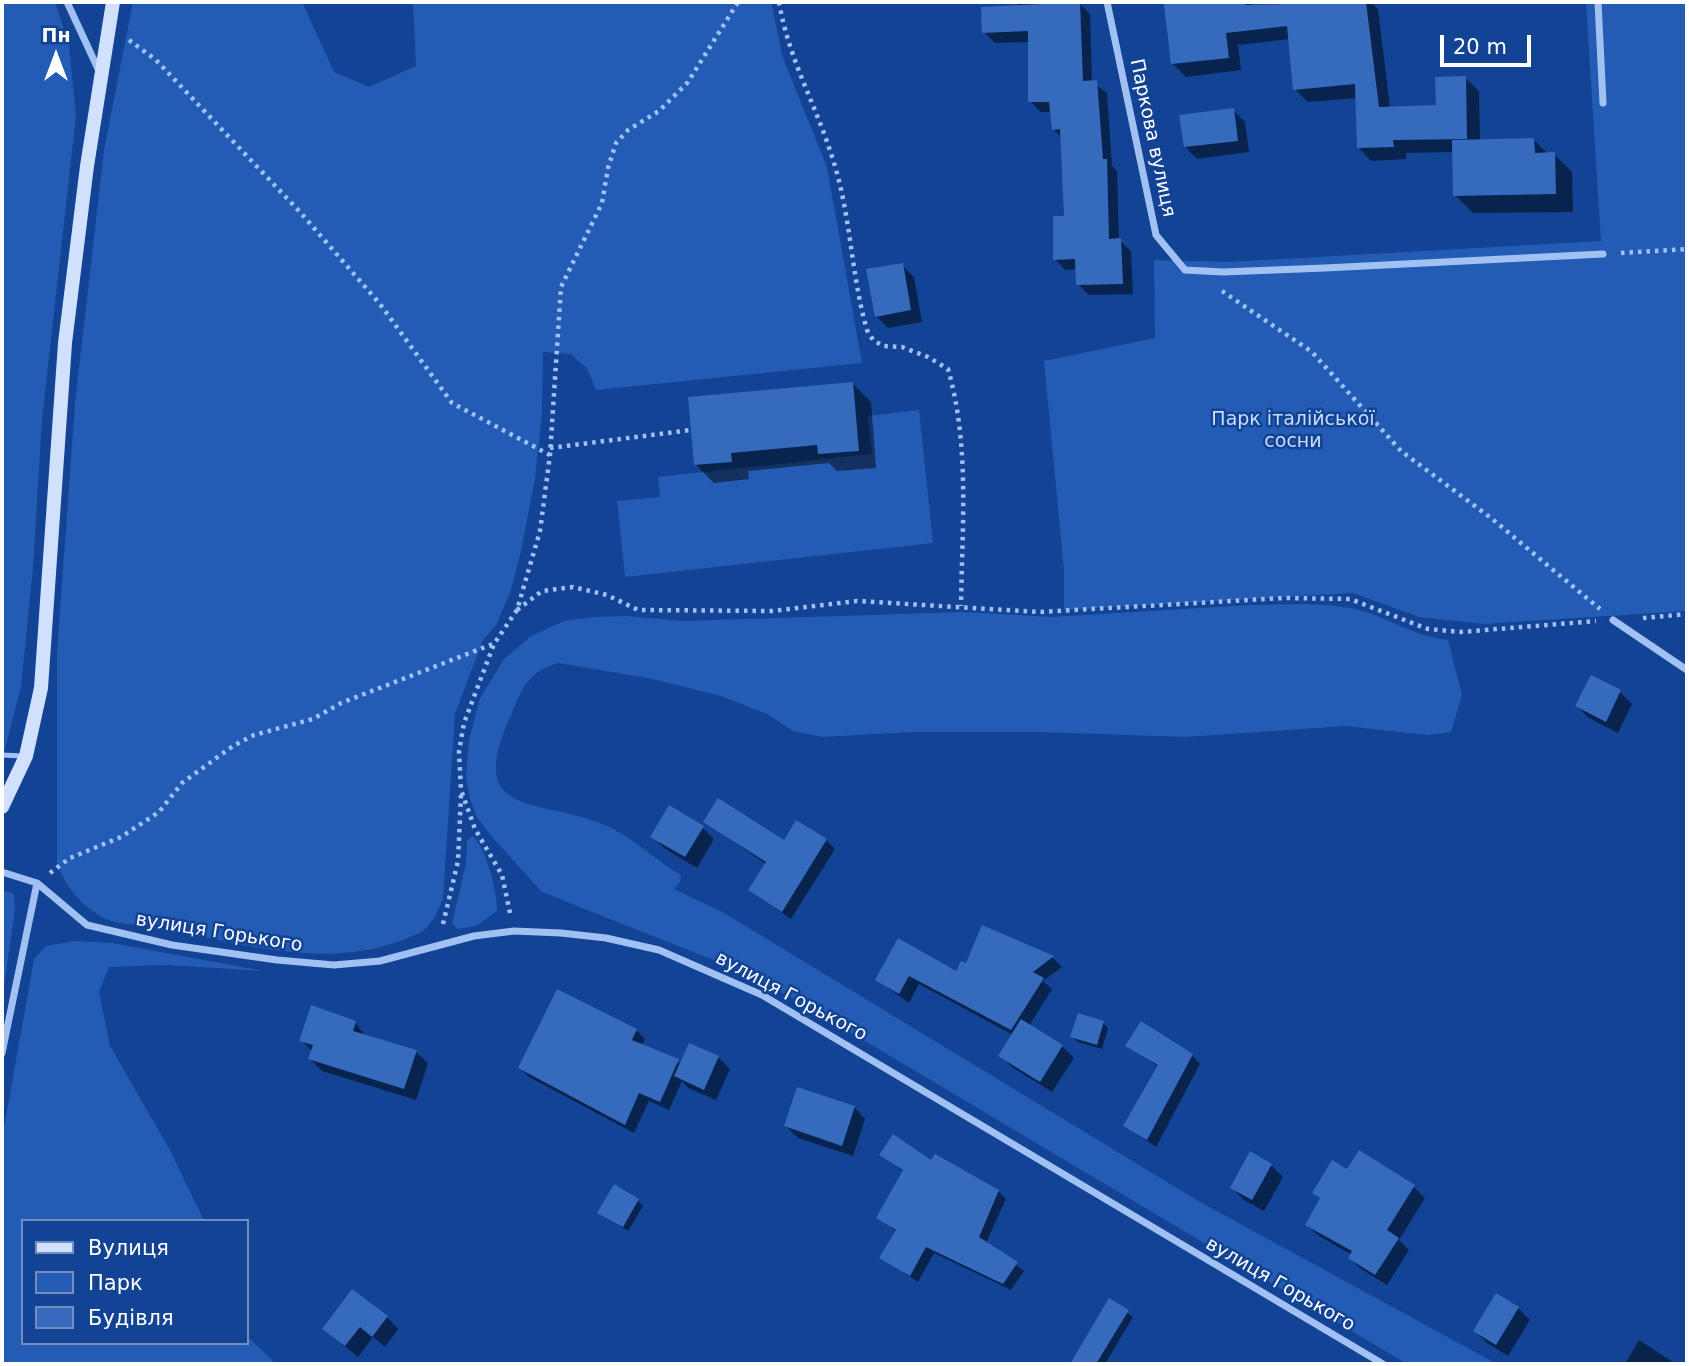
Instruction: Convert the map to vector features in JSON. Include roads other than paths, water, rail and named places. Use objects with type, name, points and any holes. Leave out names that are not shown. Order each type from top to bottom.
[{"type":"street","points":[[67,2],[101,75]]},
{"type":"street","points":[[2,807],[26,756],[41,688],[65,343],[113,2]]},
{"type":"street","name":"Паркова вулиця","points":[[1107,2],[1156,235],[1170,256],[1185,270],[1223,272],[1602,254]]},
{"type":"street","points":[[1598,2],[1603,103]]},
{"type":"street","points":[[1613,620],[1687,670]]},
{"type":"street","name":"вулиця Горького","points":[[2,872],[37,883],[87,925],[172,945],[277,960],[334,965],[380,961],[437,946],[514,931],[606,938],[659,950],[762,995],[1383,1364]]},
{"type":"street","points":[[2,1053],[37,883]]},
{"type":"lane","points":[[2,755],[26,756]]},
{"type":"park label","name":"Парк італійської сосни","points":[[1293,431]]}]
